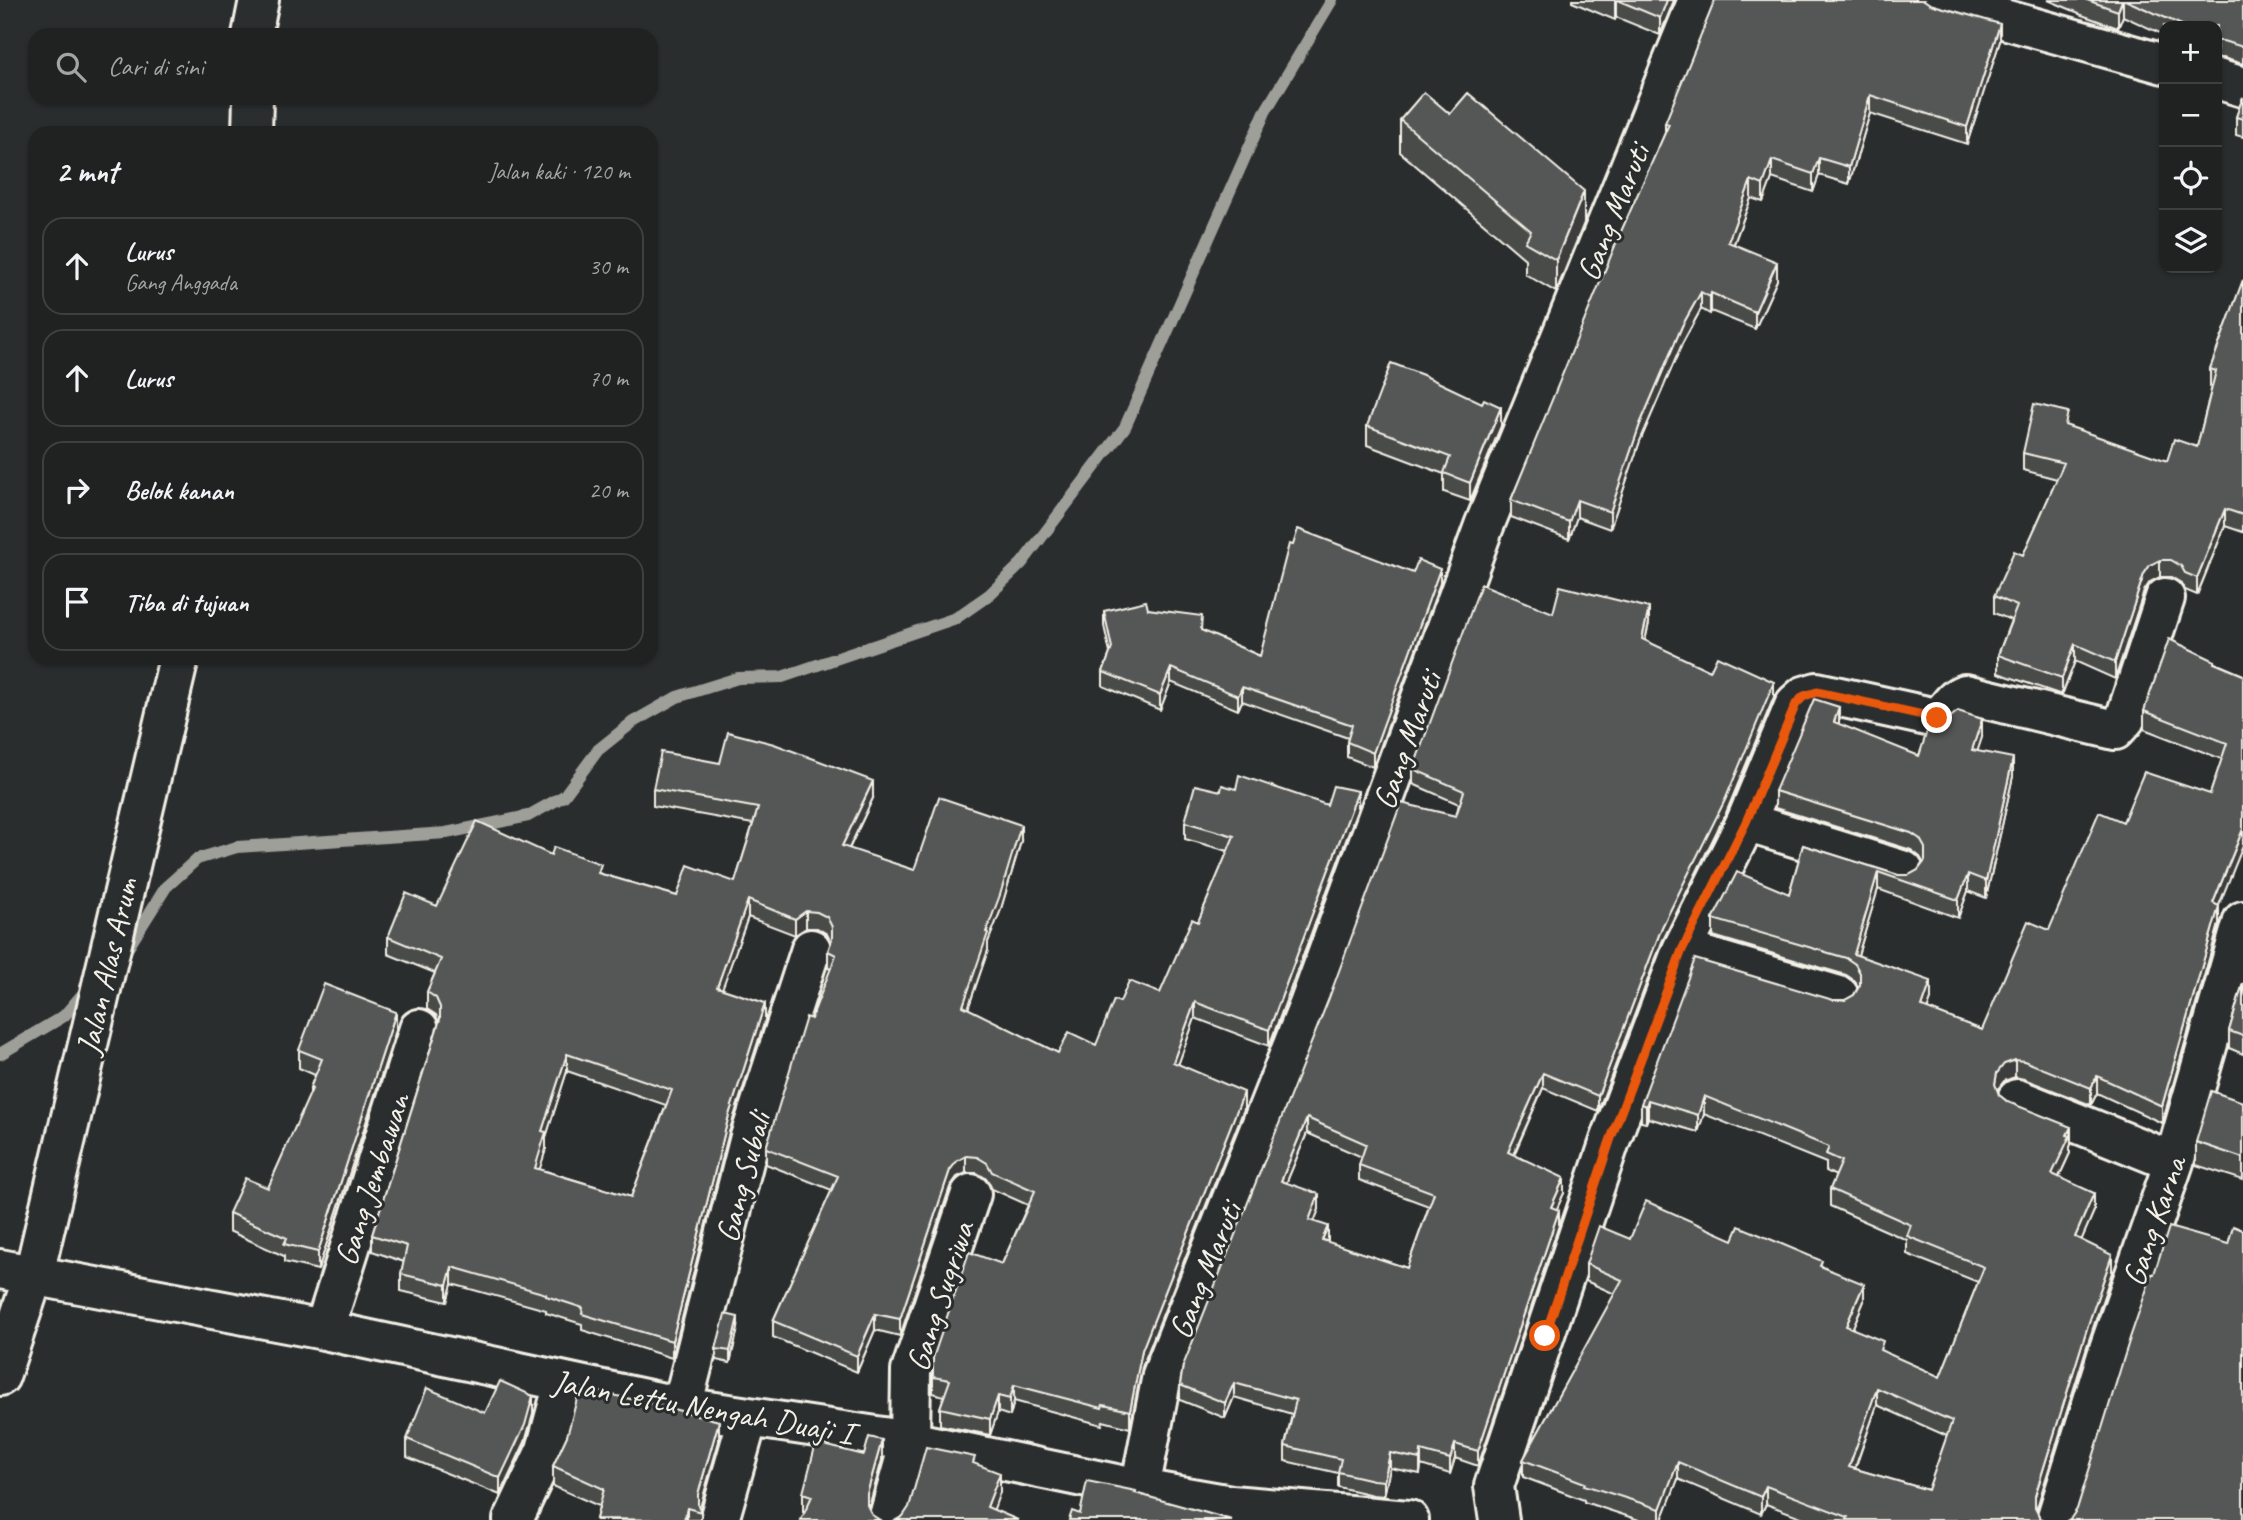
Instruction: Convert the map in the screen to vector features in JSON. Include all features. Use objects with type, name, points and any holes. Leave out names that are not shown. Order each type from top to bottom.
[{"type":"street","points":[[253,28],[259,0]]},
{"type":"street","name":"Gang Maruti","points":[[1140,1489],[1162,1375],[1309,1005],[1484,526],[1698,0]]},
{"type":"street","points":[[1936,0],[2159,63]]},
{"type":"street","points":[[2222,81],[2243,87]]},
{"type":"street","points":[[253,105],[253,126]]},
{"type":"street","points":[[1499,1520],[1494,1486],[1610,1141],[1682,950],[1746,822],[1796,704],[1810,693],[1817,692],[1936,718],[1956,698],[1965,694],[2115,730],[2125,719],[2165,598]]},
{"type":"street","name":"Jalan Alas Arum","points":[[0,1376],[17,1271],[176,665]]},
{"type":"street","points":[[1746,822],[1904,871]]},
{"type":"street","name":"Gang Karna","points":[[2056,1520],[2109,1349],[2174,1162],[2243,920]]},
{"type":"street","name":"Gang Subali","points":[[682,1407],[750,1137],[811,949]]},
{"type":"street","points":[[1682,950],[1839,996]]},
{"type":"street","name":"Gang Jembawan","points":[[324,1330],[419,1029]]},
{"type":"street","points":[[2017,1099],[2174,1162]]},
{"type":"street","name":"Gang Sugriwa","points":[[888,1520],[910,1441],[911,1371],[971,1194]]},
{"type":"street","name":"Jalan Lettu Nengah Duaji I","points":[[17,1271],[324,1330],[682,1407],[910,1441],[1140,1489],[1228,1512],[1398,1519]]},
{"type":"street","points":[[513,1520],[545,1450],[564,1383]]},
{"type":"street","points":[[719,1520],[748,1418]]},
{"type":"building","points":[[1617,0],[1667,0],[1660,18]]},
{"type":"building","points":[[1715,0],[1924,0],[2000,24],[1967,127],[1870,95],[1849,167],[1819,158],[1813,174],[1772,160],[1763,185],[1751,180],[1728,242],[1777,262],[1755,312],[1711,293],[1710,297],[1701,292],[1682,326],[1640,424],[1610,512],[1577,500],[1569,522],[1511,500],[1619,236],[1669,124],[1665,123]]},
{"type":"building","points":[[2087,0],[2122,0],[2118,11]]},
{"type":"building","points":[[2125,0],[2243,0],[2243,47],[2222,41],[2222,21],[2173,21]]},
{"type":"building","points":[[1424,92],[1450,114],[1468,93],[1584,191],[1556,260],[1525,242],[1531,231],[1400,120]]},
{"type":"building","points":[[2243,97],[2243,119],[2236,117]]},
{"type":"building","points":[[2243,280],[2243,515],[2225,509],[2197,578],[2185,573],[2181,566],[2171,560],[2160,560],[2150,565],[2144,574],[2115,662],[2075,644],[2062,678],[1998,655],[2017,606],[1994,596],[2014,551],[2023,555],[2064,463],[2023,453],[2034,404],[2068,412],[2065,425],[2167,461],[2174,439],[2197,447],[2216,371],[2210,369]]},
{"type":"building","points":[[1391,363],[1482,403],[1484,399],[1501,407],[1470,483],[1444,473],[1450,457],[1367,426]]},
{"type":"building","points":[[1298,529],[1413,573],[1418,560],[1440,569],[1373,753],[1347,742],[1352,725],[1242,687],[1238,696],[1171,668],[1160,695],[1103,672],[1112,648],[1104,611],[1146,601],[1148,609],[1202,616],[1201,630],[1260,656],[1289,544],[1293,545]]},
{"type":"building","points":[[1481,584],[1553,613],[1560,586],[1649,608],[1642,639],[1710,671],[1717,656],[1774,682],[1726,798],[1662,927],[1598,1096],[1543,1073],[1508,1152],[1564,1178],[1551,1207],[1559,1210],[1478,1451],[1455,1444],[1450,1459],[1421,1451],[1420,1459],[1390,1453],[1384,1481],[1338,1472],[1341,1459],[1285,1446],[1296,1400],[1234,1383],[1225,1403],[1180,1385],[1183,1366],[1329,998],[1401,803],[1456,816],[1464,791],[1413,769]],"holes":[[[1307,1118],[1366,1144],[1359,1165],[1434,1193],[1407,1268],[1322,1240],[1328,1226],[1309,1220],[1319,1194],[1281,1181]]]},
{"type":"building","points":[[2169,639],[2243,675],[2243,829],[2213,903],[2219,906],[2162,1106],[2097,1076],[2091,1088],[2024,1061],[2015,1060],[2004,1064],[1997,1073],[1995,1084],[1999,1095],[2008,1102],[2071,1127],[2067,1135],[2070,1136],[2052,1174],[2094,1193],[2075,1237],[2112,1255],[2035,1496],[2035,1508],[2044,1520],[1847,1520],[1848,1517],[1766,1486],[1761,1497],[1678,1462],[1660,1509],[1584,1485],[1585,1483],[1523,1460],[1622,1280],[1586,1264],[1599,1226],[1630,1239],[1646,1201],[1733,1240],[1739,1226],[1822,1261],[1820,1266],[1864,1284],[1846,1326],[1883,1341],[1880,1350],[1940,1377],[1984,1267],[1907,1236],[1911,1225],[1830,1189],[1842,1161],[1826,1154],[1829,1147],[1704,1096],[1698,1115],[1648,1100],[1646,1106],[1641,1104],[1695,959],[1833,1000],[1845,1000],[1854,995],[1860,985],[1860,973],[1855,964],[1846,958],[1713,919],[1737,872],[1789,894],[1803,845],[1898,875],[1909,875],[1918,870],[1925,861],[1925,848],[1920,839],[1911,833],[1775,791],[1814,699],[1839,707],[1834,722],[1919,756],[1930,722],[1948,719],[1958,711],[1982,719],[1972,750],[2013,758],[1986,881],[1968,874],[1958,900],[1878,872],[1854,954],[1931,981],[1922,1007],[1982,1030],[2028,921],[2049,930],[2099,812],[2123,822],[2144,772],[2210,794],[2227,743],[2144,711]],"holes":[[[1877,1388],[1952,1421],[1928,1490],[1849,1467]]]},
{"type":"building","points":[[728,732],[774,744],[873,781],[842,846],[914,870],[939,797],[1021,825],[963,1006],[1058,1053],[1069,1032],[1096,1045],[1114,1000],[1120,1002],[1129,981],[1160,993],[1192,919],[1198,922],[1234,836],[1185,822],[1195,785],[1221,791],[1222,785],[1236,789],[1239,775],[1327,805],[1333,786],[1358,791],[1269,1030],[1195,1002],[1173,1062],[1244,1092],[1142,1350],[1130,1411],[1103,1405],[1102,1408],[1014,1385],[1010,1399],[998,1396],[990,1419],[940,1408],[950,1380],[933,1377],[933,1358],[969,1252],[1002,1264],[1035,1191],[992,1172],[987,1163],[977,1157],[966,1156],[957,1161],[950,1170],[900,1319],[875,1314],[857,1356],[773,1321],[838,1176],[766,1148],[806,1017],[811,1019],[836,955],[828,951],[832,927],[827,917],[817,912],[806,911],[795,919],[748,900],[717,987],[765,1003],[729,1115],[672,1341],[582,1314],[583,1308],[546,1294],[452,1267],[447,1285],[401,1274],[407,1246],[372,1235],[440,1019],[440,1007],[436,998],[427,992],[441,959],[388,937],[406,893],[437,906],[477,821],[551,855],[554,847],[601,864],[598,873],[677,896],[688,865],[735,882],[758,808],[653,789],[661,752],[720,763]],"holes":[[[567,1054],[672,1090],[631,1197],[535,1168],[546,1132],[542,1131]]]},
{"type":"building","points":[[2243,983],[2243,1036],[2229,1031]]},
{"type":"building","points":[[324,984],[396,1012],[318,1252],[284,1244],[287,1238],[229,1213],[245,1178],[268,1188],[312,1089],[310,1088],[322,1059],[299,1050]]},
{"type":"building","points":[[2211,1091],[2243,1102],[2243,1158],[2196,1142]]},
{"type":"building","points":[[2233,1226],[2243,1230],[2243,1520],[2068,1520],[2077,1509],[2130,1338],[2169,1227],[2228,1244]]},
{"type":"building","points":[[725,1314],[738,1317],[730,1351],[716,1349]]},
{"type":"building","points":[[500,1381],[533,1396],[525,1425],[500,1478],[407,1439],[427,1388],[485,1413]]},
{"type":"building","points":[[580,1388],[719,1421],[698,1494],[701,1512],[687,1508],[684,1520],[596,1519],[604,1489],[553,1466],[567,1436]]},
{"type":"building","points":[[869,1437],[882,1440],[867,1494],[867,1505],[872,1515],[880,1520],[801,1520],[812,1496],[803,1493],[816,1443],[864,1455]]},
{"type":"building","points":[[926,1447],[975,1457],[973,1463],[1000,1473],[987,1507],[1018,1520],[896,1520],[903,1516],[909,1507]]},
{"type":"building","points":[[1087,1481],[1136,1491],[1135,1493],[1232,1520],[1069,1520],[1072,1511],[1080,1514]]},
{"type":"waterway","points":[[124,954],[166,887],[197,859],[237,847],[446,833],[528,816],[564,796],[598,750],[633,722],[677,697],[738,678],[782,677],[956,618],[989,595],[1022,563],[1125,427],[1265,112],[1332,0]]},
{"type":"waterway","points":[[0,1054],[64,1016],[88,988]]},
{"type":"route","points":[[1545,1336],[1610,1141],[1682,950],[1746,822],[1796,704],[1804,696],[1817,692],[1937,718]]}]
